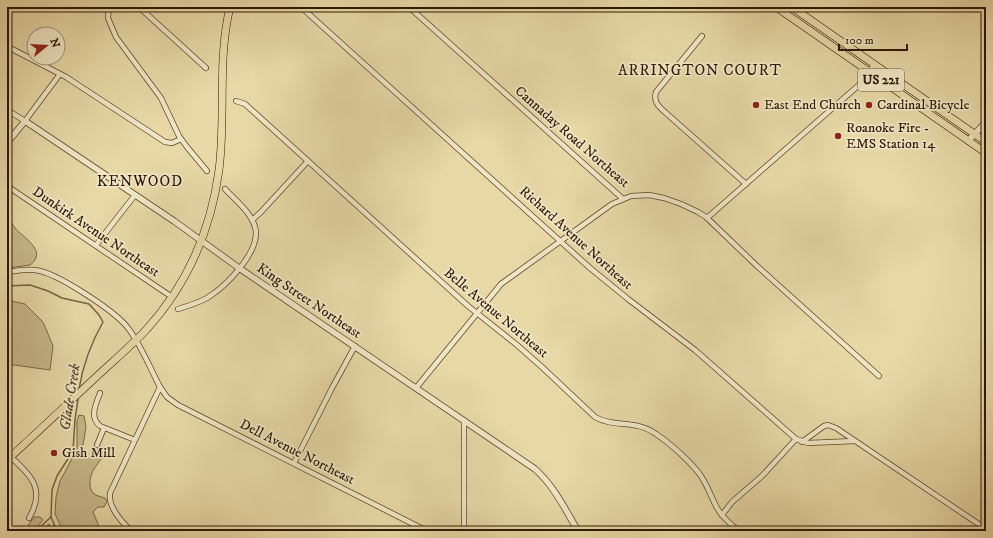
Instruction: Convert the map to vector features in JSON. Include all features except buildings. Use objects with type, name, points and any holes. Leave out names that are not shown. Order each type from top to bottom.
[{"type":"main road","points":[[9,459],[136,340],[157,317],[172,297],[191,264],[201,241],[214,201],[219,168],[222,66],[225,31],[230,7]]},
{"type":"main road","name":"US 221","points":[[776,7],[986,153]]},
{"type":"main road","name":"US 221","points":[[792,7],[986,142]]},
{"type":"street","points":[[108,7],[108,18],[113,31],[161,98],[181,139],[207,172]]},
{"type":"street","points":[[139,7],[206,68]]},
{"type":"street","name":"Richard Avenue Northeast","points":[[301,7],[609,284],[706,359],[796,439],[802,442],[814,443],[855,441]]},
{"type":"street","name":"Cannaday Road Northeast","points":[[409,7],[622,199],[638,195],[658,196],[690,207],[707,218],[757,266],[879,376]]},
{"type":"street","points":[[702,36],[655,95],[656,102],[746,184]]},
{"type":"street","points":[[12,49],[96,95],[165,142],[170,143],[181,139]]},
{"type":"street","points":[[707,218],[859,85],[875,64]]},
{"type":"street","points":[[7,144],[60,74]]},
{"type":"street","name":"Belle Avenue Northeast","points":[[236,100],[245,104],[477,314],[532,359],[595,418],[605,422],[639,426],[656,434],[664,440],[696,470],[706,485],[716,507],[722,515],[739,531]]},
{"type":"street","name":"King Street Northeast","points":[[7,110],[135,195],[239,268],[524,461],[542,475],[556,494],[578,531]]},
{"type":"street","points":[[968,141],[986,122]]},
{"type":"street","points":[[252,220],[308,161]]},
{"type":"street","name":"Dunkirk Avenue Northeast","points":[[7,186],[172,297]]},
{"type":"street","points":[[178,310],[214,294],[225,285],[252,250],[256,240],[256,231],[252,220],[225,189]]},
{"type":"street","points":[[96,245],[135,195]]},
{"type":"street","points":[[416,388],[506,280],[612,204],[622,199]]},
{"type":"street","name":"Dell Avenue Northeast","points":[[7,272],[34,270],[59,278],[119,318],[127,326],[136,340],[160,387],[171,401],[294,462],[427,531]]},
{"type":"street","points":[[986,309],[986,319]]},
{"type":"street","points":[[294,462],[355,346]]},
{"type":"street","points":[[131,531],[116,514],[109,497],[116,479],[136,440],[160,387]]},
{"type":"street","points":[[100,393],[93,417],[96,423],[104,428],[136,440]]},
{"type":"street","points":[[464,420],[464,531]]},
{"type":"street","points":[[802,442],[822,427],[828,425],[836,428],[986,529]]},
{"type":"street","points":[[97,445],[104,428]]},
{"type":"street","points":[[722,515],[732,502],[762,476],[796,439]]},
{"type":"street","points":[[9,459],[29,474],[33,481],[36,490],[36,499],[34,509],[29,518]]},
{"type":"shaded area","points":[[7,214],[15,228],[28,240],[35,250],[37,255],[35,260],[30,265],[7,268]]},
{"type":"shaded area","points":[[7,300],[25,304],[43,322],[53,346],[50,370],[7,364]]},
{"type":"shaded area","points":[[79,415],[84,416],[86,427],[82,451],[85,456],[91,458],[99,447],[103,447],[104,451],[90,478],[93,493],[97,496],[105,498],[107,502],[104,507],[98,507],[93,512],[101,531],[63,531],[55,514],[56,497],[60,481],[77,449],[77,421]]},
{"type":"shaded area","points":[[34,517],[40,517],[43,520],[34,531],[24,531]]},
{"type":"shaded area","points":[[49,524],[54,531],[40,531]]},
{"type":"waterway","name":"Glade Creek","points":[[7,286],[30,285],[48,291],[62,298],[89,304],[99,315],[103,322],[88,354],[79,389]]},
{"type":"waterway","name":"Glade Creek","points":[[57,531],[51,517],[52,490],[57,476],[73,451],[78,399]]},
{"type":"waterway","points":[[36,531],[51,517]]},
{"type":"place","name":"East End Church","points":[[756,105]]},
{"type":"place","name":"Cardinal Bicycle","points":[[869,105]]},
{"type":"place","name":"Roanoke Fire - EMS Station 14","points":[[838,136]]},
{"type":"place","name":"Gish Mill","points":[[54,453]]},
{"type":"district","name":"ARRINGTON COURT","points":[[700,70]]},
{"type":"district","name":"KENWOOD","points":[[140,181]]}]
